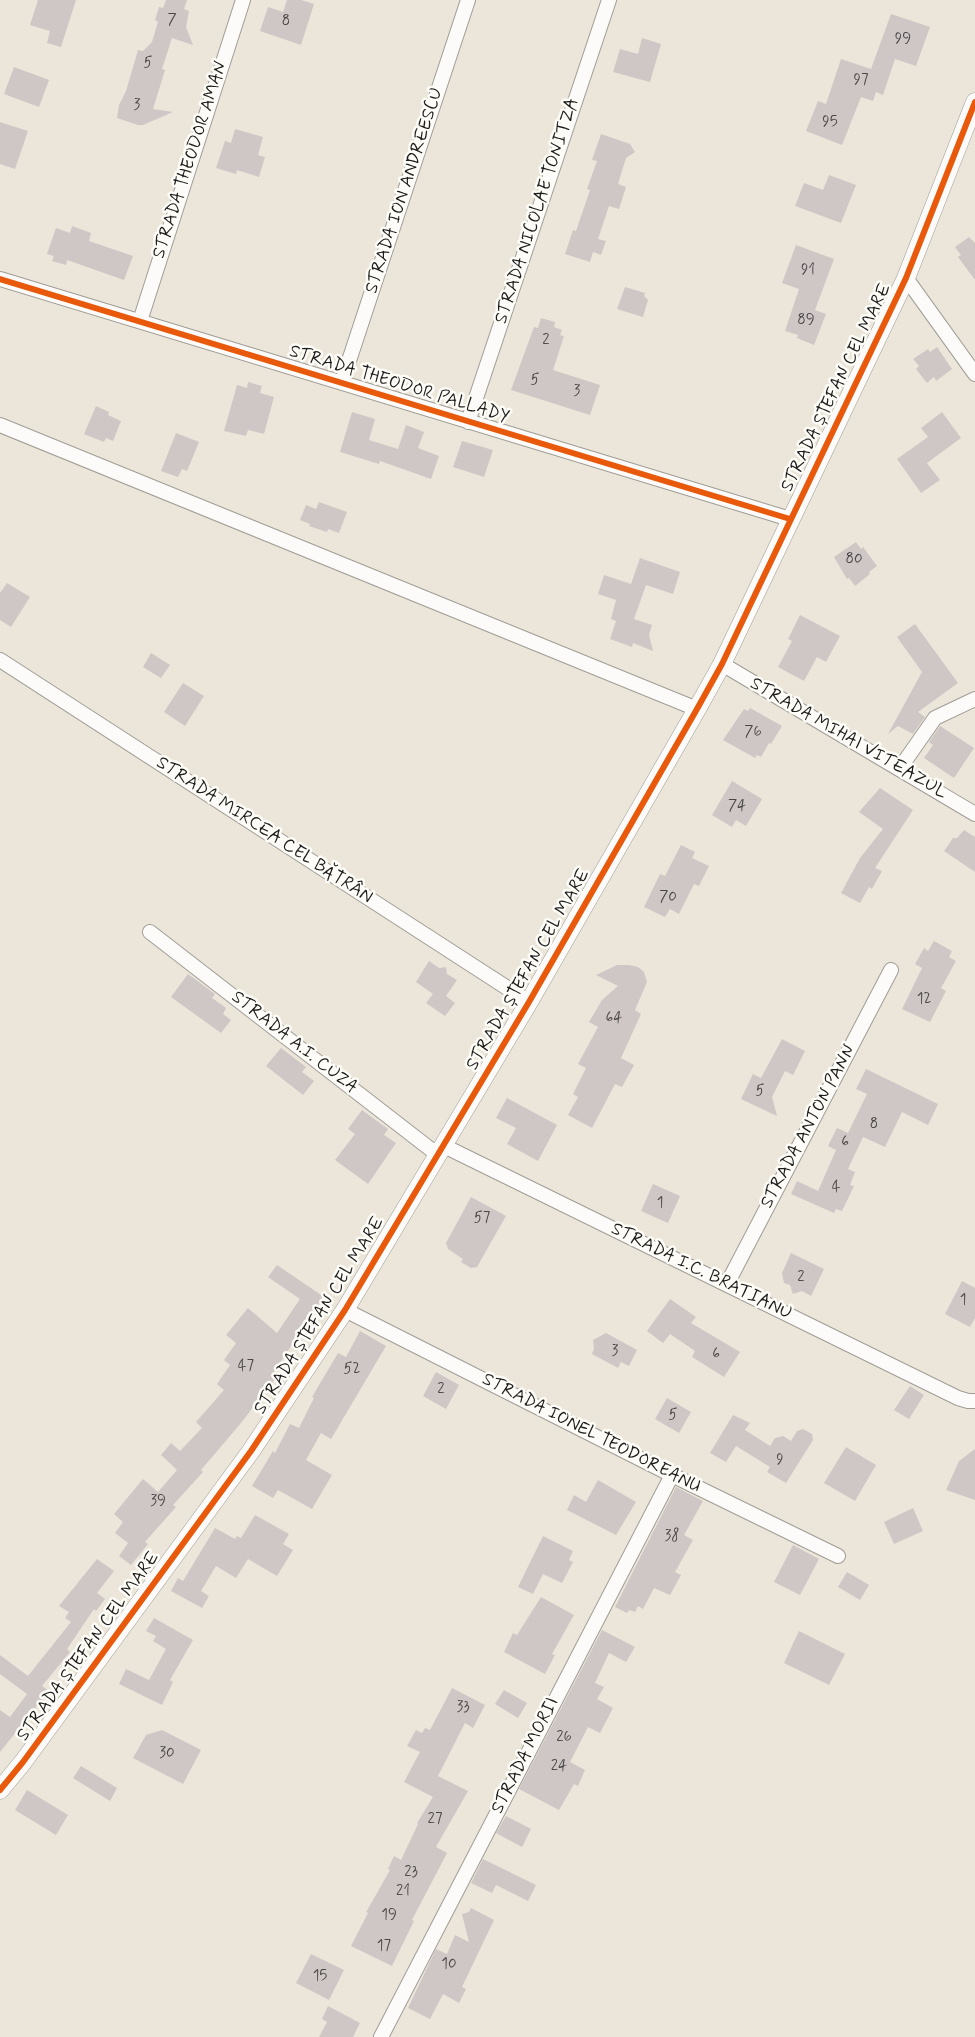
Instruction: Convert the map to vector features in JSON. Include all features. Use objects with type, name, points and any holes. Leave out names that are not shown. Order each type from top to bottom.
[{"type":"street","name":"STRADA THEODOR AMAN","points":[[140,321],[243,0]]},
{"type":"street","name":"STRADA ION ANDREESCU","points":[[342,382],[468,0]]},
{"type":"street","name":"STRADA NICOLAE TONITZA","points":[[468,422],[609,0]]},
{"type":"street","name":"STRADA ȘTEFAN CEL MARE","points":[[0,1790],[29,1754],[251,1451],[345,1310],[529,1002],[722,664],[906,278],[975,102]]},
{"type":"street","points":[[906,278],[975,374]]},
{"type":"street","name":"STRADA THEODOR PALLADY","points":[[0,279],[790,519]]},
{"type":"street","points":[[0,425],[697,709]]},
{"type":"street","name":"STRADA MIRCEA CEL BĂTRÂN","points":[[0,660],[529,1002]]},
{"type":"street","name":"STRADA MIHAI VITEAZUL","points":[[722,664],[975,814]]},
{"type":"street","points":[[900,768],[935,718],[975,698]]},
{"type":"street","name":"STRADA A.I. CUZA","points":[[150,932],[441,1150]]},
{"type":"street","name":"STRADA ANTON PANN","points":[[726,1284],[891,970]]},
{"type":"street","name":"STRADA I.C. BRATIANU","points":[[441,1150],[726,1284],[958,1398],[968,1401],[975,1400]]},
{"type":"street","name":"STRADA IONEL TEODOREANU","points":[[345,1310],[672,1475],[838,1556]]},
{"type":"street","name":"STRADA MORII","points":[[381,2037],[672,1475]]},
{"type":"building","points":[[38,0],[76,0],[61,47],[47,43],[50,31],[30,25]]},
{"type":"building","points":[[166,0],[187,0],[184,9],[189,11],[186,27],[193,45],[172,38],[162,69],[165,70],[153,109],[173,112],[143,125],[138,125],[117,118],[119,105],[126,91],[138,50],[143,51],[152,42],[158,22],[155,20],[159,7],[163,8]]},
{"type":"building","points":[[287,0],[301,0],[314,4],[301,45],[260,31],[268,7],[283,12]]},
{"type":"building","points":[[891,14],[930,27],[916,66],[895,59],[883,95],[876,92],[873,101],[861,97],[842,145],[806,131],[818,101],[826,104],[841,59],[871,69]]},
{"type":"building","points":[[642,38],[661,44],[650,82],[613,72],[620,49],[638,54]]},
{"type":"building","points":[[14,67],[49,80],[39,107],[4,94]]},
{"type":"building","points":[[0,122],[28,131],[15,169],[0,164]]},
{"type":"building","points":[[235,129],[263,137],[258,155],[265,157],[259,177],[237,170],[236,174],[216,168],[225,141],[231,143]]},
{"type":"building","points":[[601,134],[630,144],[635,152],[626,158],[618,184],[626,187],[619,209],[609,206],[598,239],[606,241],[601,255],[593,252],[590,262],[565,254],[573,230],[576,231],[590,190],[587,189],[597,161],[592,160]]},
{"type":"building","points":[[829,175],[856,185],[841,223],[795,206],[804,183],[823,190]]},
{"type":"building","points":[[72,226],[91,233],[89,241],[133,256],[124,280],[67,260],[66,265],[52,261],[54,256],[47,254],[56,228],[70,233]]},
{"type":"building","points":[[969,237],[975,243],[975,280],[958,257],[961,255],[955,247]]},
{"type":"building","points":[[796,245],[834,259],[815,310],[826,314],[814,345],[797,338],[798,335],[785,331],[799,289],[782,283]]},
{"type":"building","points":[[625,287],[645,293],[644,296],[648,300],[643,317],[617,309]]},
{"type":"building","points":[[541,318],[555,322],[554,327],[562,330],[560,335],[564,336],[553,370],[600,385],[590,415],[511,390],[534,327],[538,328]]},
{"type":"building","points":[[937,347],[952,369],[936,381],[934,377],[927,383],[916,369],[919,366],[913,359],[928,349],[930,352]]},
{"type":"building","points":[[248,382],[262,386],[260,393],[274,397],[264,434],[248,430],[246,436],[224,431],[237,385],[247,388]]},
{"type":"building","points":[[96,406],[109,412],[108,415],[121,421],[113,441],[106,438],[104,442],[84,434]]},
{"type":"building","points":[[352,412],[375,419],[369,440],[398,449],[406,425],[424,432],[418,448],[439,456],[431,479],[380,461],[379,464],[340,452]]},
{"type":"building","points":[[942,412],[961,438],[927,463],[940,480],[921,493],[897,459],[928,437],[921,428]]},
{"type":"building","points":[[176,433],[199,442],[187,471],[182,469],[178,477],[161,471]]},
{"type":"building","points":[[462,441],[493,450],[484,477],[453,467]]},
{"type":"building","points":[[319,502],[347,512],[339,533],[328,529],[327,532],[309,526],[310,524],[300,520],[306,505],[316,509]]},
{"type":"building","points":[[856,542],[861,549],[863,547],[877,566],[855,586],[849,578],[847,579],[834,557]]},
{"type":"building","points":[[640,558],[680,572],[673,594],[646,585],[634,619],[652,625],[649,635],[653,651],[633,643],[632,647],[610,639],[616,621],[611,619],[616,600],[598,594],[604,575],[631,584]]},
{"type":"building","points":[[7,583],[30,597],[11,627],[0,620],[0,593]]},
{"type":"building","points":[[800,615],[840,636],[826,662],[817,657],[804,681],[778,667],[792,641],[788,639]]},
{"type":"building","points":[[915,624],[958,683],[918,712],[925,717],[913,734],[898,726],[888,734],[922,672],[897,637]]},
{"type":"building","points":[[151,653],[170,665],[161,678],[143,667]]},
{"type":"building","points":[[183,683],[204,696],[185,726],[164,712]]},
{"type":"building","points":[[750,708],[782,726],[761,757],[757,755],[755,758],[723,740],[744,709],[748,711]]},
{"type":"building","points":[[940,726],[974,748],[954,778],[924,758],[933,745],[929,742]]},
{"type":"building","points":[[732,781],[762,799],[746,826],[736,820],[732,827],[712,815]]},
{"type":"building","points":[[880,788],[913,810],[875,868],[882,871],[872,889],[869,887],[860,903],[841,893],[860,858],[883,829],[859,812]]},
{"type":"building","points":[[964,830],[975,837],[975,872],[944,851],[953,838],[957,838]]},
{"type":"building","points":[[681,845],[695,852],[692,858],[709,866],[699,886],[694,884],[679,914],[670,909],[665,917],[644,907],[660,874],[665,876]]},
{"type":"building","points":[[934,941],[952,951],[949,957],[956,961],[941,988],[946,991],[930,1022],[902,1009],[922,968],[915,964],[924,948],[928,951]]},
{"type":"building","points":[[429,961],[439,968],[446,967],[447,974],[457,980],[446,996],[455,1003],[445,1016],[426,1003],[433,994],[416,982]]},
{"type":"building","points":[[617,965],[638,967],[644,972],[647,982],[635,1010],[641,1014],[621,1058],[634,1065],[622,1087],[615,1084],[592,1128],[568,1115],[578,1097],[573,1094],[586,1068],[578,1064],[598,1027],[589,1022],[602,1000],[618,986],[596,975]]},
{"type":"building","points":[[188,974],[215,994],[212,998],[226,1008],[223,1014],[231,1020],[221,1033],[171,997]]},
{"type":"building","points":[[782,1039],[805,1051],[793,1075],[785,1071],[772,1097],[777,1116],[741,1099],[753,1074],[761,1078]]},
{"type":"building","points":[[281,1048],[306,1067],[302,1072],[314,1081],[303,1095],[266,1066]]},
{"type":"building","points":[[866,1069],[938,1104],[928,1125],[902,1112],[885,1147],[863,1137],[848,1169],[855,1172],[850,1185],[854,1186],[842,1211],[836,1209],[834,1213],[791,1194],[797,1181],[818,1191],[836,1150],[828,1146],[837,1128],[848,1133],[867,1094],[856,1089]]},
{"type":"building","points":[[507,1098],[557,1125],[538,1161],[507,1144],[516,1128],[496,1118]]},
{"type":"building","points":[[362,1110],[388,1129],[384,1135],[396,1143],[368,1184],[335,1160],[355,1134],[348,1129]]},
{"type":"building","points":[[653,1184],[680,1196],[668,1223],[641,1211]]},
{"type":"building","points":[[471,1197],[506,1216],[477,1267],[471,1268],[461,1262],[463,1259],[448,1249],[446,1243]]},
{"type":"building","points":[[791,1253],[824,1269],[811,1296],[802,1291],[793,1294],[790,1285],[784,1283],[782,1273]]},
{"type":"building","points":[[277,1265],[324,1297],[271,1376],[275,1379],[201,1470],[203,1472],[173,1505],[176,1507],[145,1542],[148,1544],[131,1565],[119,1556],[128,1543],[115,1533],[123,1522],[114,1514],[143,1479],[158,1492],[177,1470],[161,1455],[171,1443],[180,1451],[202,1428],[196,1422],[224,1390],[217,1384],[230,1365],[224,1360],[236,1343],[226,1335],[248,1308],[277,1333],[300,1299],[268,1277]]},
{"type":"building","points":[[962,1281],[975,1288],[975,1318],[970,1327],[945,1314]]},
{"type":"building","points":[[670,1299],[696,1317],[691,1323],[740,1352],[724,1377],[692,1357],[695,1351],[670,1334],[663,1343],[647,1331]]},
{"type":"building","points":[[360,1331],[386,1346],[331,1439],[321,1433],[306,1460],[332,1475],[312,1509],[278,1490],[273,1498],[252,1486],[273,1451],[275,1453],[290,1424],[299,1428],[314,1398],[312,1397],[338,1353],[346,1357]]},
{"type":"building","points":[[606,1333],[637,1350],[629,1366],[621,1362],[618,1368],[592,1354],[594,1349],[593,1340]]},
{"type":"building","points":[[436,1372],[459,1385],[446,1409],[423,1396]]},
{"type":"building","points":[[910,1386],[924,1395],[909,1419],[894,1410]]},
{"type":"building","points":[[667,1398],[691,1412],[679,1433],[655,1419]]},
{"type":"building","points":[[733,1415],[750,1423],[745,1430],[770,1446],[775,1438],[783,1436],[791,1441],[797,1431],[803,1429],[812,1434],[813,1440],[786,1483],[767,1472],[770,1467],[736,1446],[726,1462],[710,1453]]},
{"type":"building","points":[[846,1447],[876,1465],[855,1501],[824,1483]]},
{"type":"building","points":[[975,1449],[975,1500],[946,1490],[959,1461]]},
{"type":"building","points":[[598,1480],[636,1502],[616,1535],[567,1510],[574,1495],[586,1502]]},
{"type":"building","points":[[676,1487],[703,1501],[684,1535],[693,1540],[675,1572],[681,1575],[670,1595],[654,1588],[643,1609],[638,1606],[635,1612],[629,1610],[627,1613],[615,1607]]},
{"type":"building","points":[[913,1508],[923,1531],[894,1544],[884,1522]]},
{"type":"building","points":[[255,1515],[289,1534],[283,1544],[293,1550],[277,1576],[248,1559],[236,1578],[216,1566],[201,1591],[209,1596],[202,1608],[171,1591],[178,1578],[183,1581],[215,1528],[235,1539],[237,1536],[241,1538]]},
{"type":"building","points":[[543,1536],[573,1551],[569,1560],[573,1562],[562,1583],[543,1574],[533,1594],[518,1587]]},
{"type":"building","points":[[793,1545],[819,1559],[800,1595],[774,1582]]},
{"type":"building","points":[[97,1559],[114,1571],[97,1593],[105,1599],[96,1611],[94,1609],[67,1649],[70,1652],[42,1686],[49,1691],[0,1752],[0,1710],[10,1717],[27,1694],[0,1674],[0,1655],[28,1676],[71,1622],[65,1618],[69,1612],[59,1606]]},
{"type":"building","points":[[847,1572],[869,1585],[860,1600],[838,1587]]},
{"type":"building","points":[[541,1597],[574,1615],[552,1654],[555,1655],[545,1674],[504,1652],[513,1633],[517,1635]]},
{"type":"building","points":[[154,1618],[193,1640],[170,1680],[173,1682],[162,1705],[119,1684],[126,1669],[149,1680],[166,1649],[153,1641],[156,1636],[146,1631]]},
{"type":"building","points":[[602,1630],[635,1647],[626,1662],[609,1653],[595,1683],[604,1687],[597,1699],[613,1708],[600,1733],[588,1727],[570,1762],[585,1770],[578,1786],[574,1784],[559,1810],[519,1789]]},
{"type":"building","points":[[799,1631],[845,1654],[829,1685],[784,1663]]},
{"type":"building","points":[[452,1688],[485,1705],[473,1728],[465,1723],[438,1776],[468,1791],[436,1847],[447,1853],[412,1920],[414,1921],[392,1966],[351,1946],[368,1913],[366,1912],[390,1870],[388,1869],[394,1856],[401,1860],[417,1823],[433,1797],[404,1782],[420,1752],[407,1746],[416,1730],[422,1733],[425,1728],[430,1730]]},
{"type":"building","points":[[504,1690],[527,1703],[518,1718],[495,1704]]},
{"type":"building","points":[[162,1730],[201,1750],[183,1784],[133,1758],[146,1735]]},
{"type":"building","points":[[81,1766],[117,1788],[110,1801],[73,1778]]},
{"type":"building","points":[[27,1790],[68,1815],[56,1835],[15,1810]]},
{"type":"building","points":[[506,1816],[531,1829],[522,1847],[496,1833]]},
{"type":"building","points":[[483,1859],[536,1885],[528,1901],[496,1885],[492,1893],[471,1883]]},
{"type":"building","points":[[471,1908],[494,1920],[462,1987],[466,1989],[459,2003],[443,1994],[430,2019],[408,2008],[436,1949],[447,1954],[455,1935],[469,1942],[462,1914],[469,1912]]},
{"type":"building","points":[[311,1954],[344,1970],[329,2000],[296,1983]]},
{"type":"building","points":[[328,2006],[360,2023],[353,2037],[319,2037],[327,2022],[322,2019]]},
{"type":"cycle path","points":[[0,1790],[23,1762],[251,1451],[345,1310],[529,1002],[722,664],[906,278],[975,102]]},
{"type":"cycle path","points":[[0,279],[790,519]]}]
